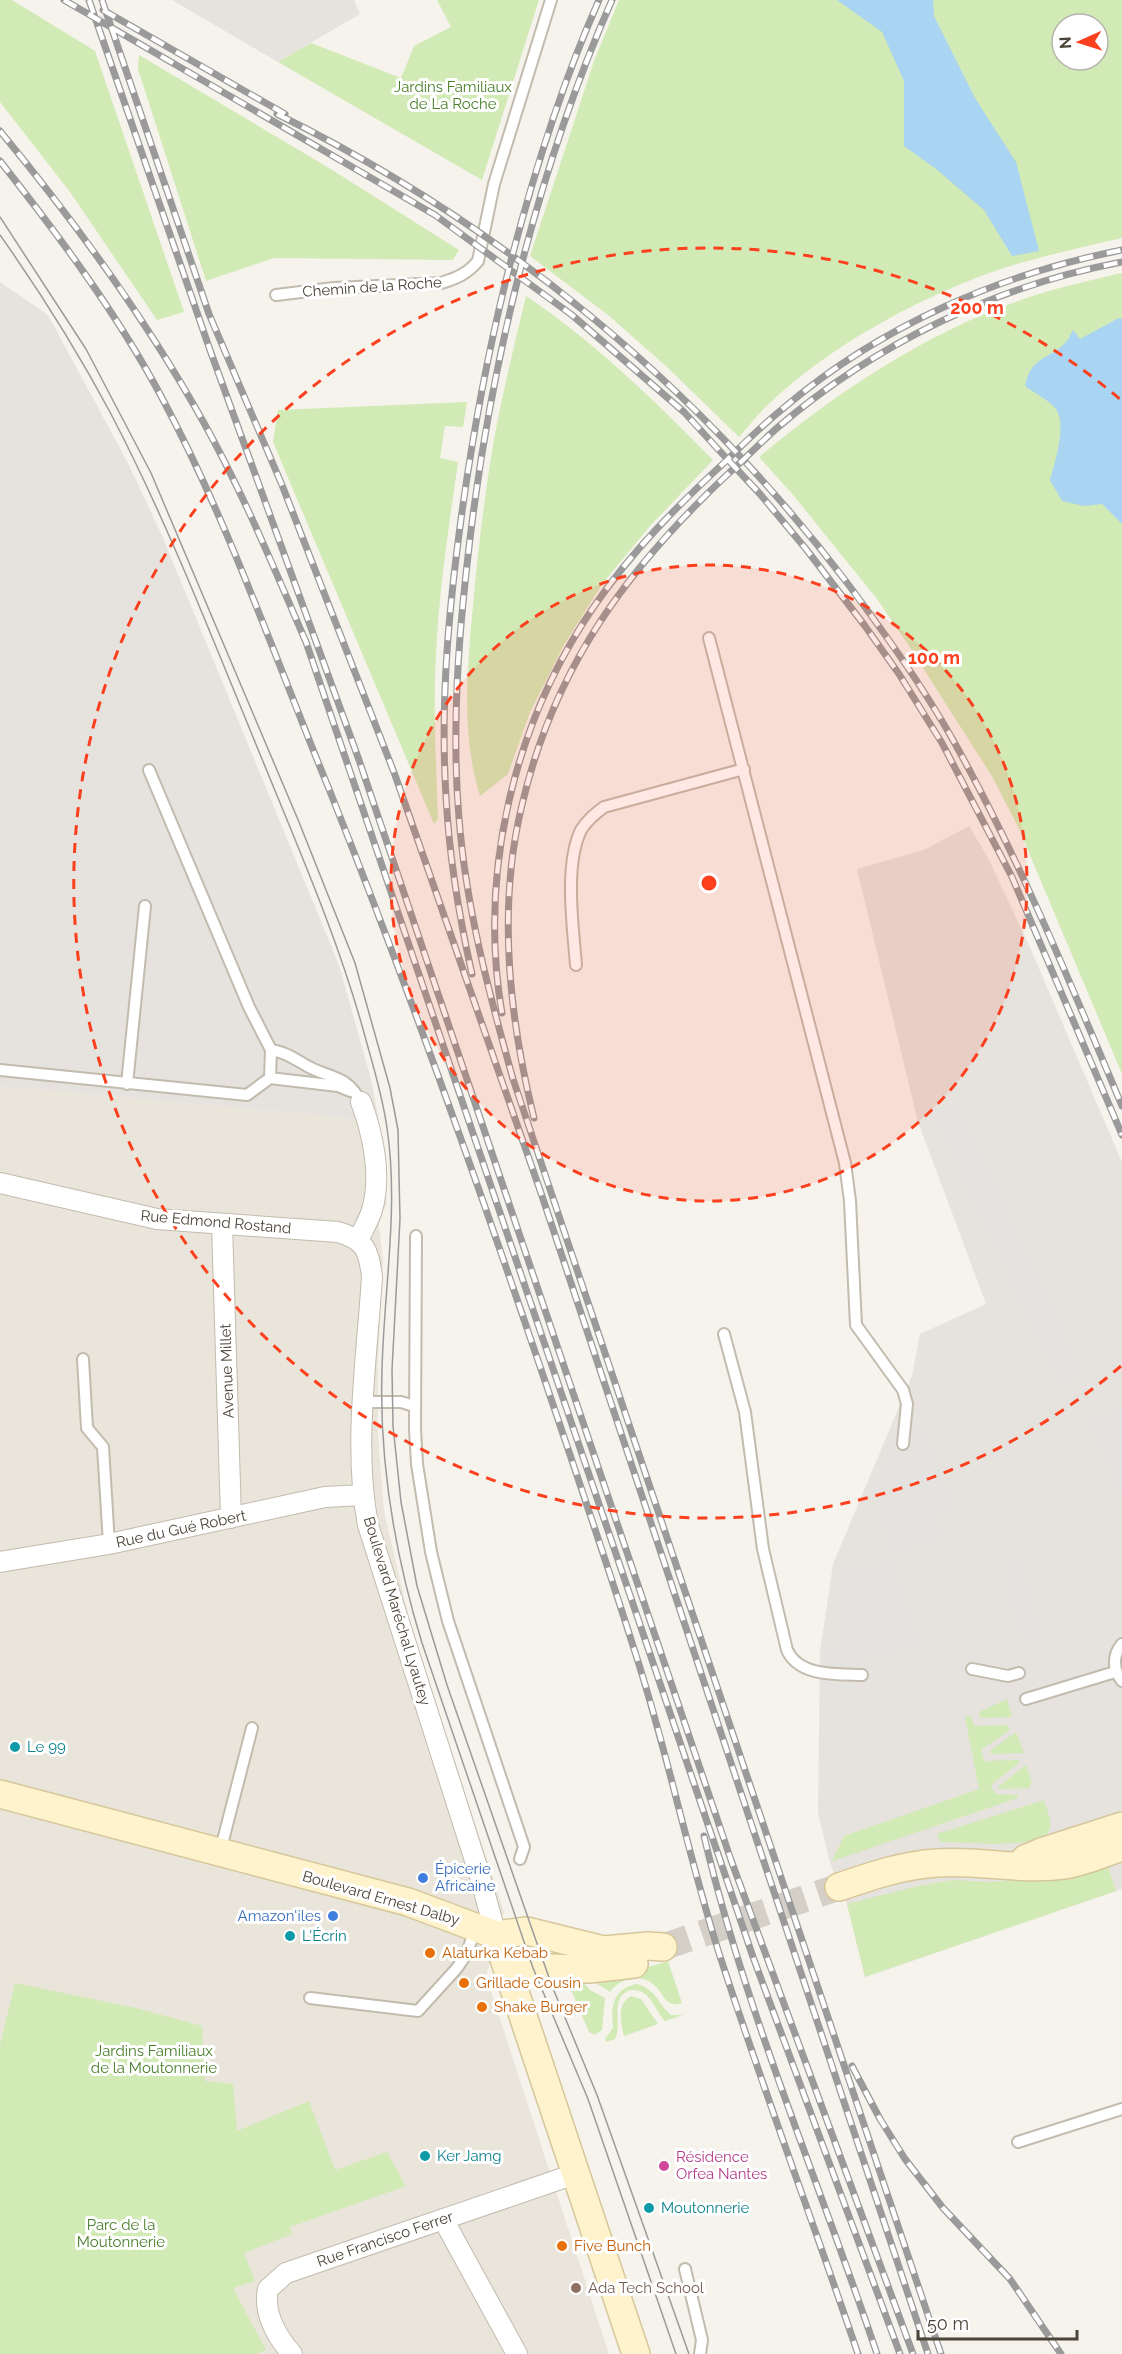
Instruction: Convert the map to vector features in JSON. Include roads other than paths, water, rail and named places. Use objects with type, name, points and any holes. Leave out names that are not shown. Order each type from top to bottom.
[{"type":"street","points":[[358,1240],[372,1211],[377,1184],[371,1136],[361,1102]]},
{"type":"street","name":"Rue Edmond Rostand","points":[[0,1183],[157,1219],[338,1232],[358,1240]]},
{"type":"street","name":"Avenue Millet","points":[[222,1224],[231,1518]]},
{"type":"street","name":"Boulevard Maréchal Lyautey","points":[[358,1240],[366,1249],[370,1259],[372,1277],[361,1449],[363,1495],[368,1525],[479,1873],[486,1930]]},
{"type":"street","name":"Rue du Gué Robert","points":[[0,1562],[109,1544],[325,1497],[363,1495]]},
{"type":"street","name":"Boulevard Ernest Dalby","points":[[0,1794],[408,1902],[486,1930]]},
{"type":"street","points":[[1013,1865],[1041,1852],[1122,1826]]},
{"type":"street","points":[[839,1887],[881,1873],[919,1864],[963,1862],[1046,1867],[1068,1865],[1122,1847]]},
{"type":"street","points":[[486,1930],[526,1931],[604,1950],[663,1947],[640,1962],[615,1967],[589,1969],[508,1967]]},
{"type":"street","points":[[486,1930],[508,1967],[636,2354]]},
{"type":"street","name":"Rue Francisco Ferrer","points":[[292,2354],[270,2319],[266,2306],[268,2289],[286,2274],[529,2189],[579,2184]]},
{"type":"street","points":[[443,2219],[517,2354]]},
{"type":"lane","name":"Chemin de la Roche","points":[[276,295],[334,288],[441,283],[458,278],[470,271],[478,261],[494,184],[551,0]]},
{"type":"lane","points":[[709,638],[845,1163],[850,1201],[856,1325],[903,1390],[907,1404],[903,1444]]},
{"type":"lane","points":[[149,770],[249,1007],[271,1050],[270,1078]]},
{"type":"lane","points":[[576,965],[571,910],[572,878],[575,852],[588,819],[604,807],[744,770]]},
{"type":"lane","points":[[127,1084],[145,906]]},
{"type":"lane","points":[[271,1050],[284,1052],[315,1070],[342,1079],[353,1088],[361,1102]]},
{"type":"lane","points":[[0,1070],[247,1095],[270,1078],[338,1086],[351,1092],[361,1102]]},
{"type":"lane","points":[[416,1236],[414,1406],[417,1464],[431,1552],[448,1621],[524,1847],[520,1859]]},
{"type":"lane","points":[[724,1334],[746,1412],[763,1549],[790,1658],[797,1664],[820,1673],[862,1675]]},
{"type":"lane","points":[[83,1359],[87,1428],[103,1447],[109,1544]]},
{"type":"lane","points":[[364,1402],[400,1402],[414,1406]]},
{"type":"lane","points":[[1026,1699],[1119,1677],[1115,1658],[1122,1644]]},
{"type":"lane","points":[[972,1669],[1008,1676],[1019,1673]]},
{"type":"lane","points":[[220,1853],[252,1728]]},
{"type":"lane","points":[[310,1998],[418,2011],[458,1968],[486,1930]]},
{"type":"lane","points":[[1018,2142],[1122,2109]]},
{"type":"lane","points":[[685,2269],[702,2340],[700,2354]]},
{"type":"water","points":[[837,0],[933,0],[934,16],[975,98],[1016,162],[1039,251],[1012,256],[984,210],[936,169],[904,146],[904,81],[882,32]]},
{"type":"water","points":[[1119,318],[1122,319],[1122,524],[1102,504],[1084,506],[1062,501],[1050,480],[1059,444],[1059,416],[1056,409],[1025,386],[1036,363],[1060,348],[1073,330],[1080,339]]},
{"type":"tunnel","points":[[663,1947],[839,1887]]},
{"type":"tram line","points":[[0,217],[86,349],[151,473],[299,822],[355,963],[390,1088],[398,1130],[400,1219],[392,1370],[393,1426],[401,1502],[417,1586],[447,1685],[552,1986],[597,2095],[689,2354]]},
{"type":"tram line","points":[[0,235],[86,368],[152,498],[305,863],[356,1004],[381,1095],[390,1158],[392,1188],[383,1339],[383,1438],[391,1507],[412,1610],[533,1968],[588,2099],[676,2354]]},
{"type":"railway","points":[[64,0],[435,215],[572,315],[684,412],[760,494],[806,549],[899,674],[942,743],[1012,877],[1122,1135]]},
{"type":"railway","points":[[89,0],[210,350],[359,760],[731,1860],[913,2354]]},
{"type":"railway","points":[[102,0],[209,314],[282,485],[395,775],[541,1193],[928,2354]]},
{"type":"railway","points":[[472,974],[452,863],[444,760],[447,654],[457,547],[481,395],[506,280],[546,138],[599,0]]},
{"type":"railway","points":[[612,0],[559,137],[537,209],[517,281],[486,428],[466,574],[458,665],[456,757],[462,852],[480,950],[513,1079],[941,2354]]},
{"type":"railway","points":[[103,10],[285,114]]},
{"type":"railway","points":[[277,114],[360,158],[440,206],[516,259],[590,316],[660,377],[726,442],[789,511],[876,622],[916,680],[953,740],[1022,875],[1122,1106]]},
{"type":"railway","points":[[0,131],[109,272],[182,384],[232,476],[306,642],[753,1957],[900,2354]]},
{"type":"railway","points":[[0,161],[86,275],[125,334],[161,396],[208,492],[250,590],[354,853],[450,1109],[578,1477],[646,1689],[718,1950],[858,2354]]},
{"type":"railway","points":[[502,1013],[496,960],[495,907],[500,853],[509,800],[524,749],[543,698],[567,650],[595,605],[624,566],[690,494],[763,426],[823,377],[861,351],[944,307],[987,289],[1031,273],[1122,250]]},
{"type":"railway","points":[[534,1118],[518,1041],[509,962],[508,922],[514,844],[536,755],[554,708],[575,664],[600,622],[628,583],[693,508],[777,428],[854,370],[939,322],[983,303],[1028,286],[1122,262]]},
{"type":"railway","points":[[704,1836],[721,1902],[762,2033],[877,2354]]},
{"type":"railway","points":[[852,2066],[880,2119],[905,2159],[943,2208],[1010,2279],[1061,2354]]},
{"type":"place","name":"Le 99","points":[[15,1747]]},
{"type":"place","name":"Épicerie Africaine","points":[[423,1878]]},
{"type":"place","name":"Amazon'iles","points":[[333,1916]]},
{"type":"place","name":"L'Écrin","points":[[290,1936]]},
{"type":"place","name":"Alaturka Kebab","points":[[430,1953]]},
{"type":"place","name":"Grillade Cousin","points":[[464,1983]]},
{"type":"place","name":"Shake Burger","points":[[482,2007]]},
{"type":"place","name":"Ker Jamg","points":[[425,2156]]},
{"type":"place","name":"Résidence Orfea Nantes","points":[[664,2166]]},
{"type":"place","name":"Moutonnerie","points":[[649,2208]]},
{"type":"place","name":"Five Bunch","points":[[562,2246]]},
{"type":"place","name":"Ada Tech School","points":[[576,2288]]},
{"type":"park label","name":"Jardins Familiaux de La Roche","points":[[453,96]]},
{"type":"park label","name":"Jardins Familiaux de la Moutonnerie","points":[[154,2060]]},
{"type":"park label","name":"Parc de la Moutonnerie","points":[[121,2234]]}]
